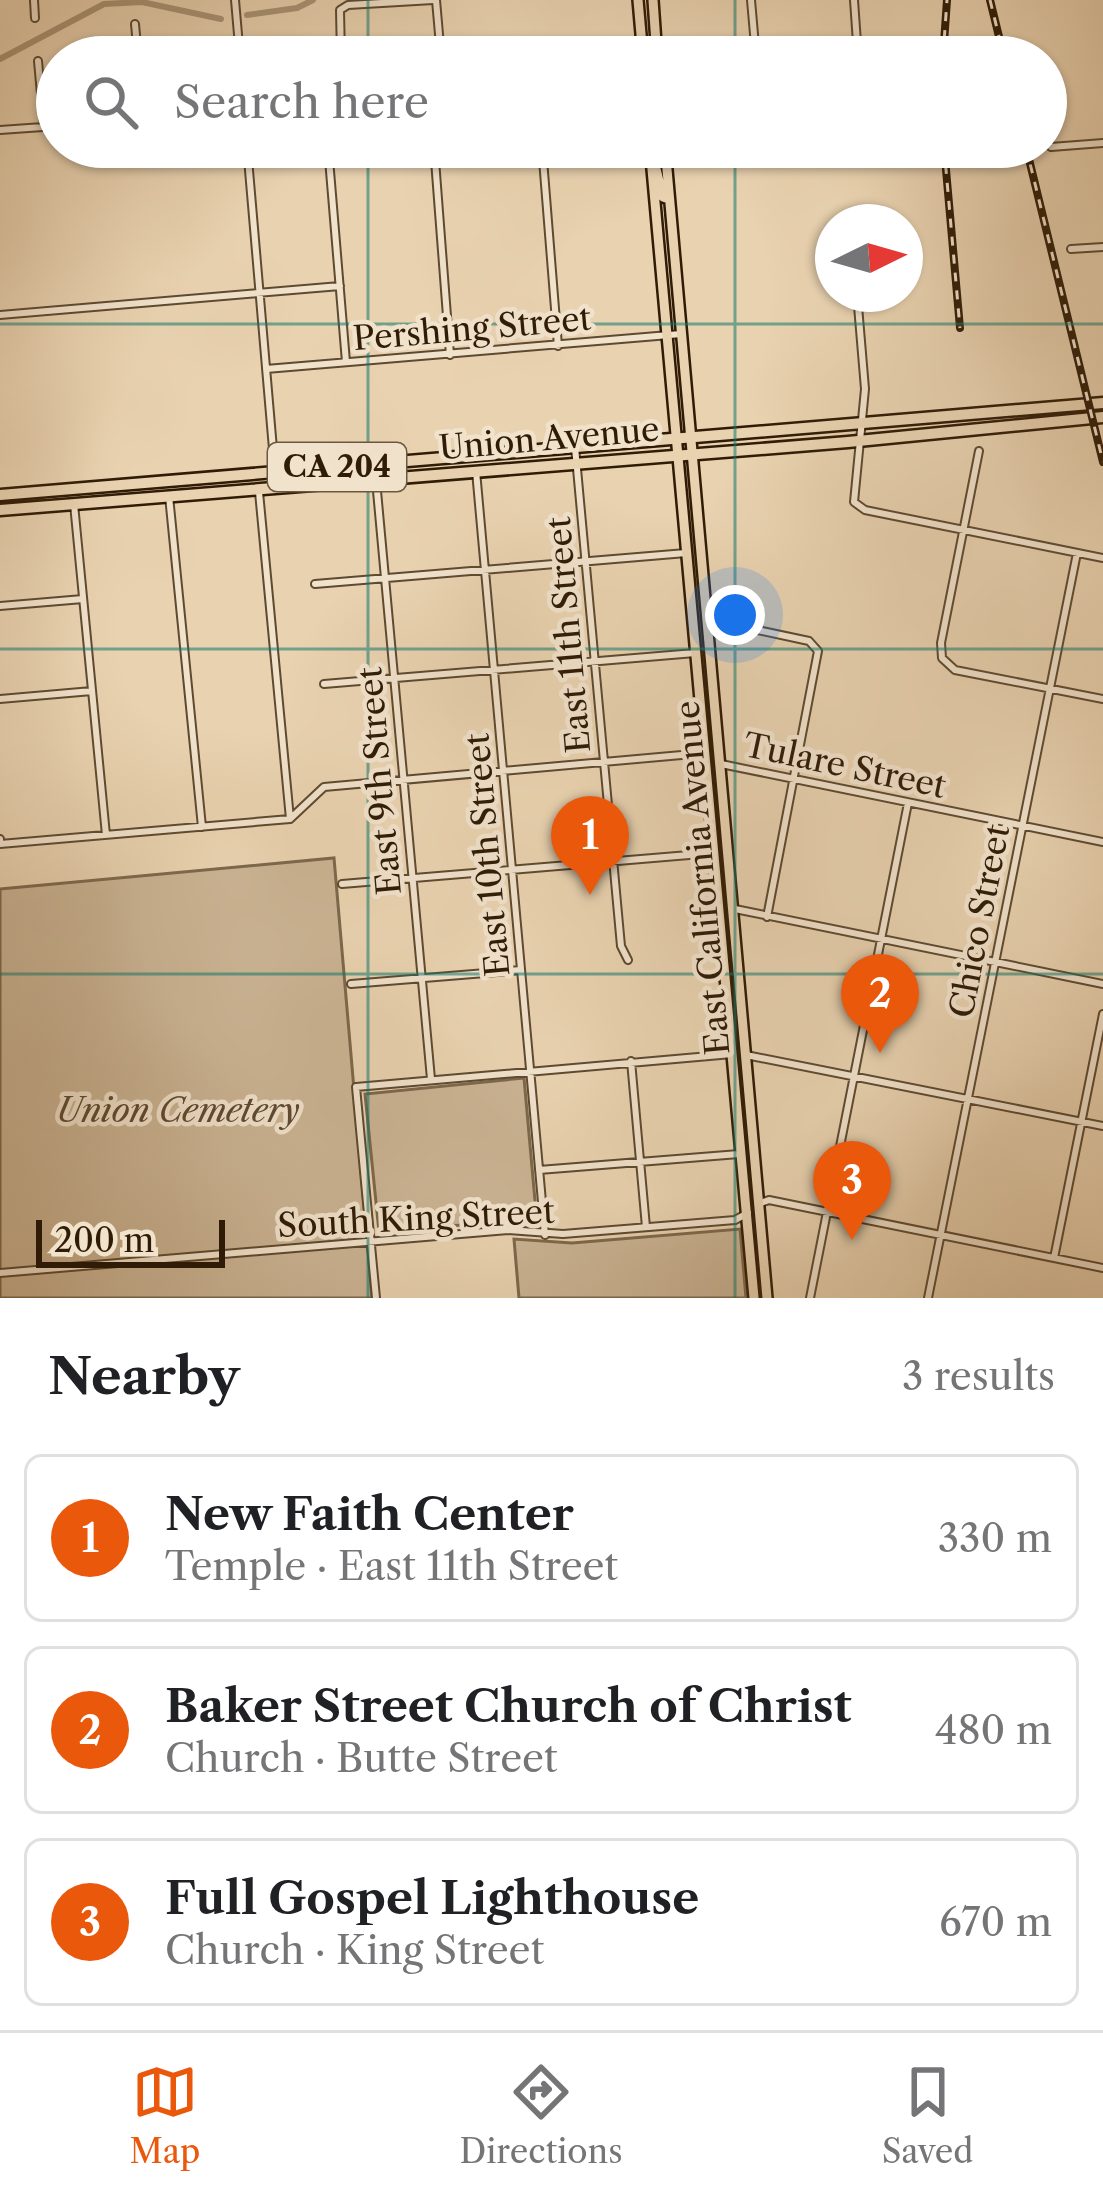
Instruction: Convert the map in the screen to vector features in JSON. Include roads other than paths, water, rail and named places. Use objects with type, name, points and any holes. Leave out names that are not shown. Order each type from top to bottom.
[{"type":"highway","name":"Union Avenue","points":[[0,495],[1103,403]]},
{"type":"highway","name":"Union Avenue","points":[[0,510],[1103,417]]},
{"type":"highway","points":[[210,493],[222,485],[266,480],[275,472]]},
{"type":"main road","points":[[638,0],[641,36]]},
{"type":"main road","points":[[652,0],[655,36]]},
{"type":"main road","name":"East California Avenue","points":[[652,168],[754,1298]]},
{"type":"main road","points":[[658,168],[662,197],[669,199]]},
{"type":"main road","name":"East California Avenue","points":[[666,168],[767,1298]]},
{"type":"main road","points":[[688,577],[695,585],[700,618],[706,619]]},
{"type":"main road","points":[[695,653],[703,662],[712,698]]},
{"type":"main road","points":[[701,716],[712,758],[718,763]]},
{"type":"main road","points":[[713,853],[721,862],[730,902]]},
{"type":"street","points":[[34,0],[35,18]]},
{"type":"street","points":[[235,0],[238,36]]},
{"type":"street","points":[[341,36],[340,10],[348,5],[435,0],[439,36]]},
{"type":"street","points":[[752,0],[755,36]]},
{"type":"street","points":[[854,0],[857,36]]},
{"type":"street","points":[[135,24],[136,36]]},
{"type":"street","points":[[0,130],[36,128]]},
{"type":"street","points":[[1067,145],[1103,142]]},
{"type":"street","points":[[250,168],[275,472]]},
{"type":"street","points":[[330,168],[346,362]]},
{"type":"street","points":[[436,168],[450,355]]},
{"type":"street","points":[[544,168],[558,346]]},
{"type":"street","points":[[1071,249],[1103,247]]},
{"type":"street","points":[[0,315],[340,286]]},
{"type":"street","points":[[859,312],[865,388],[854,502],[865,510],[1103,558]]},
{"type":"street","name":"Pershing Street","points":[[266,369],[681,334]]},
{"type":"street","name":"East 11th Street","points":[[575,447],[621,946],[628,960]]},
{"type":"street","points":[[979,452],[940,643],[945,663],[955,670],[1103,700]]},
{"type":"street","name":"East 10th Street","points":[[476,471],[545,1235]]},
{"type":"street","name":"East 9th Street","points":[[376,479],[430,1079]]},
{"type":"street","points":[[259,488],[290,819]]},
{"type":"street","points":[[169,496],[202,828]]},
{"type":"street","points":[[74,504],[106,836]]},
{"type":"street","points":[[315,584],[686,553]]},
{"type":"street","name":"Chico Street","points":[[928,1298],[1077,554]]},
{"type":"street","points":[[0,606],[83,599]]},
{"type":"street","points":[[706,619],[814,644],[818,656],[767,917]]},
{"type":"street","points":[[324,684],[695,653]]},
{"type":"street","points":[[0,699],[92,691]]},
{"type":"street","points":[[0,842],[290,819],[324,787],[704,753]]},
{"type":"street","name":"Tulare Street","points":[[718,763],[1103,842]]},
{"type":"street","points":[[810,1298],[908,803]]},
{"type":"street","points":[[342,884],[713,853]]},
{"type":"street","points":[[730,902],[767,917],[1103,984]]},
{"type":"street","points":[[351,984],[521,970]]},
{"type":"street","points":[[1054,1258],[1103,1014]]},
{"type":"street","points":[[376,1298],[356,1087],[732,1054],[1103,1126]]},
{"type":"street","points":[[631,1061],[646,1227]]},
{"type":"street","points":[[539,1170],[741,1154]]},
{"type":"street","points":[[746,1214],[769,1200],[1103,1268]]},
{"type":"street","name":"South King Street","points":[[0,1273],[508,1230],[545,1235],[735,1220],[746,1214]]},
{"type":"waterway","points":[[247,15],[297,8],[313,0]]},
{"type":"waterway","points":[[43,36],[104,4],[142,2],[221,19]]},
{"type":"waterway","points":[[0,59],[36,40]]},
{"type":"railway","points":[[944,36],[947,0]]},
{"type":"railway","points":[[990,0],[999,36]]},
{"type":"railway","points":[[946,168],[960,328]]},
{"type":"railway","points":[[1031,168],[1103,462]]},
{"type":"place","name":"New Faith Center","points":[[590,895]]},
{"type":"place","name":"Baker Street Church of Christ","points":[[880,1053]]},
{"type":"place","name":"Full Gospel Lighthouse","points":[[852,1240]]},
{"type":"park label","name":"Union Cemetery","points":[[178,1110]]}]
